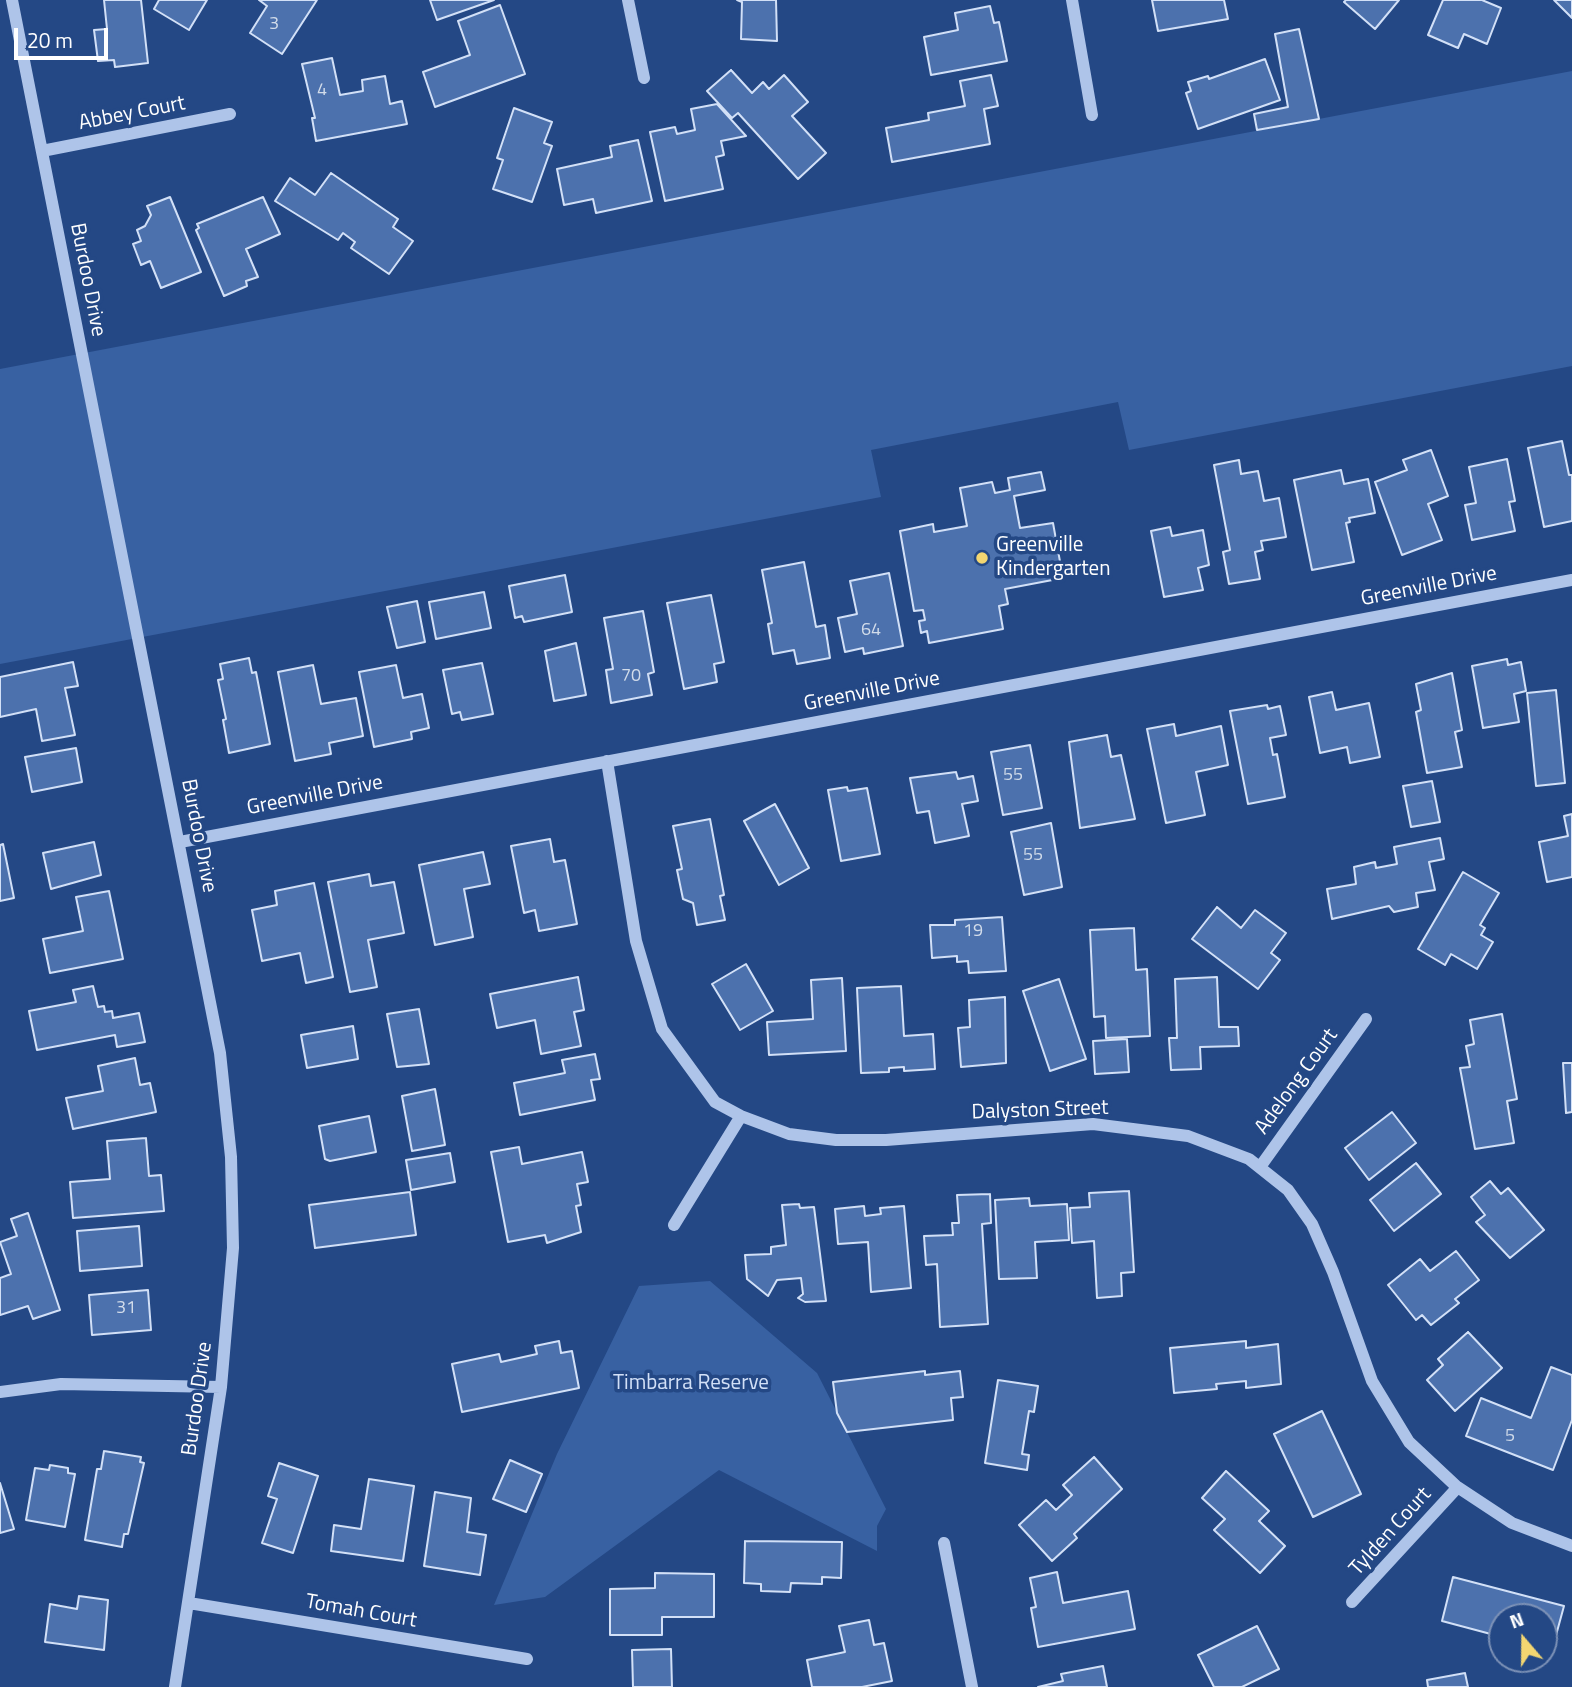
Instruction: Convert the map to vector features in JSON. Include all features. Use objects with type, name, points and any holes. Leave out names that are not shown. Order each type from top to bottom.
[{"type":"street","name":"Burdoo Drive","points":[[12,0],[220,1053],[231,1157],[233,1248],[221,1387],[175,1687]]},
{"type":"street","points":[[628,0],[644,78]]},
{"type":"street","points":[[1072,0],[1092,115]]},
{"type":"street","name":"Abbey Court","points":[[42,151],[230,114]]},
{"type":"street","name":"Greenville Drive","points":[[180,842],[1572,580]]},
{"type":"street","name":"Dalyston Street","points":[[607,761],[636,942],[662,1029],[715,1102],[741,1116],[789,1134],[836,1140],[886,1140],[1093,1124],[1188,1136],[1249,1159],[1288,1189],[1312,1223],[1333,1272],[1371,1381],[1409,1441],[1457,1488],[1512,1523],[1572,1546]]},
{"type":"street","name":"Adelong Court","points":[[1260,1167],[1366,1019]]},
{"type":"street","points":[[674,1225],[741,1116]]},
{"type":"street","points":[[0,1392],[61,1384],[221,1387]]},
{"type":"street","name":"Tylden Court","points":[[1352,1602],[1457,1488]]},
{"type":"street","points":[[944,1543],[972,1687]]},
{"type":"street","name":"Tomah Court","points":[[189,1603],[527,1659]]},
{"type":"green space","points":[[1572,71],[1572,366],[1129,450],[1118,402],[871,450],[881,497],[0,664],[0,369]]},
{"type":"green space","name":"Timbarra Reserve","points":[[710,1281],[817,1373],[886,1509],[877,1526],[877,1551],[719,1470],[545,1597],[494,1605],[557,1454],[639,1286]]},
{"type":"building","points":[[104,0],[141,0],[148,63],[115,67],[114,60],[98,61],[94,30],[107,29]]},
{"type":"building","points":[[159,0],[207,0],[189,30],[154,9]]},
{"type":"building","points":[[259,0],[317,0],[282,54],[250,33],[267,6]]},
{"type":"building","points":[[430,0],[494,0],[437,20]]},
{"type":"building","points":[[737,0],[776,0],[777,41],[741,39],[742,2]]},
{"type":"building","points":[[1152,0],[1224,0],[1228,19],[1158,31]]},
{"type":"building","points":[[1399,0],[1375,29],[1344,2]]},
{"type":"building","points":[[1443,0],[1482,0],[1501,8],[1487,44],[1464,34],[1458,48],[1428,35]]},
{"type":"building","points":[[1554,0],[1572,0],[1572,18]]},
{"type":"building","points":[[500,5],[525,74],[435,107],[423,72],[470,55],[458,21]]},
{"type":"building","points":[[990,6],[994,23],[999,22],[1007,61],[931,75],[924,37],[958,30],[955,13]]},
{"type":"building","points":[[1299,29],[1319,119],[1257,130],[1254,114],[1288,107],[1275,34]]},
{"type":"building","points":[[332,58],[340,95],[363,91],[362,80],[385,76],[390,104],[402,101],[407,124],[316,141],[312,118],[315,118],[302,64]]},
{"type":"building","points":[[1265,59],[1280,100],[1198,129],[1186,93],[1191,91],[1188,82],[1208,76],[1209,79]]},
{"type":"building","points":[[731,70],[752,93],[763,82],[769,89],[784,75],[808,102],[792,116],[826,153],[798,179],[738,113],[732,118],[707,91]]},
{"type":"building","points":[[991,75],[998,106],[984,109],[990,144],[892,162],[886,128],[929,120],[928,113],[965,106],[960,81]]},
{"type":"building","points":[[717,104],[746,136],[721,141],[724,155],[716,157],[723,189],[665,201],[650,132],[675,127],[677,134],[695,130],[691,109]]},
{"type":"building","points":[[514,108],[552,122],[544,143],[552,146],[532,202],[493,189],[503,160],[497,158]]},
{"type":"building","points":[[638,140],[652,201],[596,213],[593,199],[564,205],[557,169],[612,157],[610,146]]},
{"type":"building","points":[[331,173],[398,219],[393,227],[413,241],[389,274],[351,248],[355,242],[343,233],[338,240],[275,201],[290,178],[315,195]]},
{"type":"building","points":[[170,197],[201,272],[161,288],[150,261],[141,265],[133,244],[141,241],[137,230],[145,226],[151,215],[147,206]]},
{"type":"building","points":[[263,197],[280,234],[246,249],[258,277],[246,281],[247,286],[224,296],[196,230],[199,228],[197,224]]},
{"type":"building","points":[[1562,441],[1569,475],[1572,475],[1572,521],[1544,527],[1528,448]]},
{"type":"building","points":[[1431,450],[1448,496],[1428,504],[1442,540],[1402,555],[1375,482],[1407,470],[1403,460]]},
{"type":"building","points":[[1507,459],[1515,501],[1509,502],[1515,531],[1472,540],[1465,505],[1476,503],[1469,467]]},
{"type":"building","points":[[1239,460],[1241,474],[1258,471],[1264,501],[1279,498],[1286,537],[1261,541],[1263,550],[1255,552],[1260,579],[1229,584],[1223,552],[1230,550],[1214,465]]},
{"type":"building","points":[[1341,470],[1344,484],[1368,479],[1375,513],[1349,518],[1350,522],[1346,523],[1354,562],[1312,570],[1294,480]]},
{"type":"building","name":"Greenville Kindergarten","points":[[1041,472],[1045,490],[1014,496],[1020,528],[1053,523],[1063,578],[1005,589],[1008,604],[999,606],[1003,629],[929,643],[927,631],[921,633],[919,621],[925,620],[923,610],[914,611],[900,531],[933,524],[934,532],[967,526],[960,488],[992,482],[995,493],[1010,490],[1008,478]]},
{"type":"building","points":[[1170,527],[1172,536],[1203,530],[1209,565],[1198,568],[1203,590],[1164,597],[1151,531]]},
{"type":"building","points":[[804,562],[816,627],[825,625],[830,658],[797,664],[794,650],[773,654],[768,624],[772,623],[762,570]]},
{"type":"building","points":[[889,573],[903,646],[864,654],[863,648],[845,652],[838,618],[857,614],[850,581]]},
{"type":"building","points":[[565,575],[572,612],[524,622],[522,616],[515,618],[509,586]]},
{"type":"building","points":[[484,592],[491,628],[436,639],[429,602]]},
{"type":"building","points":[[711,595],[724,662],[714,664],[717,682],[684,689],[667,603]]},
{"type":"building","points":[[417,601],[425,642],[397,648],[387,607]]},
{"type":"building","points":[[643,611],[654,672],[648,674],[652,695],[611,703],[606,670],[613,669],[604,618]]},
{"type":"building","points":[[576,643],[586,695],[554,701],[545,651]]},
{"type":"building","points":[[249,658],[252,673],[256,672],[270,744],[229,753],[218,680],[223,679],[220,664]]},
{"type":"building","points":[[1507,659],[1508,665],[1521,662],[1526,691],[1514,694],[1519,722],[1483,728],[1472,666]]},
{"type":"building","points":[[73,662],[78,686],[65,688],[75,735],[42,741],[36,709],[0,717],[0,677]]},
{"type":"building","points":[[482,663],[493,714],[462,720],[460,712],[452,714],[443,670]]},
{"type":"building","points":[[313,665],[321,704],[356,698],[363,736],[329,743],[331,754],[295,761],[278,672]]},
{"type":"building","points":[[396,665],[403,698],[422,694],[429,728],[411,732],[412,739],[374,747],[359,672]]},
{"type":"building","points":[[1452,673],[1462,730],[1455,732],[1462,767],[1427,773],[1416,712],[1421,710],[1416,684]]},
{"type":"building","points":[[1556,690],[1565,783],[1536,786],[1527,693]]},
{"type":"building","points":[[1332,692],[1336,710],[1369,703],[1380,757],[1350,763],[1347,747],[1320,753],[1309,697]]},
{"type":"building","points":[[1267,705],[1268,709],[1280,706],[1286,735],[1270,738],[1273,755],[1277,754],[1285,797],[1248,804],[1230,711]]},
{"type":"building","points":[[1174,724],[1176,736],[1221,726],[1228,765],[1196,772],[1205,815],[1166,823],[1147,729]]},
{"type":"building","points":[[1107,735],[1111,757],[1121,755],[1135,819],[1080,828],[1069,742]]},
{"type":"building","points":[[1030,745],[1042,808],[1003,815],[991,752]]},
{"type":"building","points":[[76,748],[82,782],[32,792],[25,757]]},
{"type":"building","points":[[956,772],[958,779],[973,776],[978,801],[962,804],[969,836],[935,843],[929,811],[917,813],[910,778]]},
{"type":"building","points":[[1432,781],[1440,822],[1411,827],[1403,786]]},
{"type":"building","points":[[847,787],[848,791],[867,788],[880,854],[841,861],[828,790]]},
{"type":"building","points":[[775,804],[809,868],[779,885],[744,821]]},
{"type":"building","points":[[1572,814],[1572,877],[1547,882],[1539,842],[1568,836],[1564,816]]},
{"type":"building","points":[[710,819],[724,895],[720,896],[725,920],[697,925],[693,903],[683,899],[677,870],[682,869],[673,826]]},
{"type":"building","points":[[1051,823],[1062,887],[1024,895],[1011,832]]},
{"type":"building","points":[[1440,838],[1444,859],[1429,862],[1435,890],[1416,893],[1418,907],[1394,912],[1389,906],[1332,919],[1327,889],[1356,884],[1354,867],[1375,862],[1376,868],[1397,864],[1394,847]]},
{"type":"building","points":[[550,839],[554,862],[565,860],[577,924],[539,931],[535,910],[524,913],[511,846]]},
{"type":"building","points":[[94,842],[101,875],[51,889],[43,853]]},
{"type":"building","points":[[3,844],[14,898],[0,901],[0,845]]},
{"type":"building","points":[[483,852],[490,884],[464,889],[473,937],[435,945],[419,865]]},
{"type":"building","points":[[1463,872],[1499,893],[1480,925],[1485,928],[1481,935],[1493,942],[1477,969],[1451,954],[1445,965],[1418,949]]},
{"type":"building","points":[[369,874],[371,886],[394,882],[404,933],[368,940],[377,987],[350,992],[328,882]]},
{"type":"building","points":[[314,883],[333,977],[306,983],[300,953],[262,961],[252,910],[277,905],[275,891]]},
{"type":"building","points":[[109,891],[123,959],[50,973],[43,939],[83,931],[76,897]]},
{"type":"building","points":[[1217,907],[1241,928],[1255,910],[1286,933],[1271,953],[1280,960],[1258,989],[1192,939]]},
{"type":"building","points":[[1002,917],[1006,971],[969,973],[968,961],[957,962],[957,956],[932,958],[930,925],[955,925],[955,920]]},
{"type":"building","points":[[1134,928],[1136,970],[1147,969],[1150,1036],[1106,1038],[1105,1016],[1094,1017],[1090,930]]},
{"type":"building","points":[[746,964],[773,1011],[740,1030],[712,984]]},
{"type":"building","points":[[578,977],[584,1010],[574,1012],[581,1046],[541,1054],[535,1020],[497,1028],[490,994]]},
{"type":"building","points":[[1217,977],[1219,1027],[1238,1027],[1239,1046],[1200,1047],[1201,1069],[1171,1070],[1169,1038],[1177,1038],[1175,979]]},
{"type":"building","points":[[842,978],[846,1051],[769,1055],[767,1022],[813,1019],[811,980]]},
{"type":"building","points":[[1059,979],[1086,1059],[1050,1071],[1023,991]]},
{"type":"building","points":[[93,986],[98,1007],[104,1006],[105,1012],[112,1011],[113,1018],[139,1013],[145,1042],[117,1047],[115,1035],[37,1050],[29,1011],[76,1002],[73,990]]},
{"type":"building","points":[[901,986],[904,1036],[933,1034],[935,1069],[904,1071],[904,1067],[889,1068],[889,1072],[861,1073],[857,988]]},
{"type":"building","points":[[1005,997],[1006,1063],[961,1067],[958,1028],[970,1027],[969,1000]]},
{"type":"building","points":[[419,1009],[429,1064],[397,1067],[387,1014]]},
{"type":"building","points":[[1502,1014],[1517,1099],[1507,1101],[1514,1143],[1475,1149],[1460,1068],[1470,1067],[1466,1046],[1474,1044],[1470,1020]]},
{"type":"building","points":[[353,1026],[358,1059],[307,1068],[301,1035]]},
{"type":"building","points":[[1127,1039],[1129,1072],[1095,1074],[1093,1041]]},
{"type":"building","points":[[595,1054],[600,1079],[591,1080],[595,1100],[520,1115],[514,1083],[565,1073],[562,1060]]},
{"type":"building","points":[[135,1058],[140,1085],[150,1083],[156,1112],[73,1129],[66,1098],[103,1091],[98,1066]]},
{"type":"building","points":[[1563,1063],[1572,1063],[1572,1112],[1566,1113]]},
{"type":"building","points":[[435,1089],[445,1145],[412,1151],[402,1096]]},
{"type":"building","points":[[1392,1112],[1416,1143],[1369,1180],[1345,1148]]},
{"type":"building","points":[[369,1116],[376,1152],[330,1161],[325,1159],[319,1126]]},
{"type":"building","points":[[146,1138],[149,1176],[161,1175],[164,1211],[73,1218],[70,1182],[110,1179],[107,1141]]},
{"type":"building","points":[[519,1147],[522,1164],[582,1152],[588,1182],[577,1184],[581,1205],[576,1206],[581,1232],[547,1243],[545,1235],[508,1242],[491,1152]]},
{"type":"building","points":[[450,1153],[455,1182],[411,1190],[406,1160]]},
{"type":"building","points":[[1416,1163],[1441,1194],[1394,1231],[1370,1200]]},
{"type":"building","points":[[1490,1181],[1501,1194],[1508,1188],[1544,1230],[1510,1258],[1476,1222],[1485,1215],[1471,1197]]},
{"type":"building","points":[[1129,1191],[1134,1272],[1121,1273],[1122,1296],[1097,1298],[1094,1241],[1072,1243],[1070,1208],[1090,1207],[1089,1193]]},
{"type":"building","points":[[410,1192],[416,1235],[315,1248],[309,1205]]},
{"type":"building","points":[[990,1194],[991,1223],[982,1224],[988,1324],[940,1327],[937,1264],[926,1265],[924,1236],[953,1235],[952,1223],[959,1223],[957,1195]]},
{"type":"building","points":[[1029,1198],[1030,1206],[1067,1204],[1069,1240],[1035,1242],[1037,1278],[999,1279],[995,1200]]},
{"type":"building","points":[[799,1204],[800,1208],[814,1207],[826,1301],[805,1302],[798,1298],[803,1294],[801,1278],[777,1280],[768,1296],[747,1279],[745,1255],[771,1254],[771,1247],[786,1245],[782,1205]]},
{"type":"building","points":[[864,1206],[865,1216],[881,1214],[880,1208],[904,1206],[911,1288],[871,1292],[868,1242],[838,1244],[835,1209]]},
{"type":"building","points":[[28,1213],[60,1310],[33,1319],[28,1306],[0,1315],[0,1278],[11,1274],[0,1242],[17,1236],[11,1219]]},
{"type":"building","points":[[139,1226],[142,1266],[80,1271],[77,1231]]},
{"type":"building","points":[[1456,1251],[1479,1280],[1455,1299],[1459,1303],[1431,1325],[1422,1315],[1416,1320],[1388,1285],[1420,1259],[1430,1271]]},
{"type":"building","points":[[148,1290],[151,1330],[92,1335],[89,1295]]},
{"type":"building","points":[[1468,1332],[1502,1368],[1455,1411],[1427,1380],[1443,1365],[1438,1359]]},
{"type":"building","points":[[559,1341],[561,1353],[572,1351],[579,1388],[462,1412],[452,1364],[499,1354],[501,1362],[537,1354],[535,1346]]},
{"type":"building","points":[[1246,1341],[1246,1348],[1278,1344],[1281,1384],[1246,1388],[1246,1381],[1216,1384],[1217,1389],[1174,1393],[1170,1348]]},
{"type":"building","points":[[1551,1367],[1572,1375],[1572,1420],[1553,1470],[1466,1436],[1481,1398],[1531,1418]]},
{"type":"building","points":[[925,1371],[925,1375],[960,1371],[963,1397],[951,1398],[953,1420],[847,1432],[837,1413],[833,1382]]},
{"type":"building","points":[[998,1380],[1038,1386],[1034,1412],[1029,1411],[1022,1454],[1029,1455],[1027,1470],[985,1463]]},
{"type":"building","points":[[1322,1411],[1361,1494],[1313,1517],[1274,1434]]},
{"type":"building","points":[[104,1451],[141,1457],[140,1462],[144,1463],[128,1534],[124,1534],[122,1547],[85,1540],[97,1469],[101,1469]]},
{"type":"building","points":[[1094,1457],[1122,1489],[1074,1534],[1077,1538],[1052,1561],[1019,1525],[1046,1500],[1056,1510],[1072,1495],[1063,1485]]},
{"type":"building","points":[[510,1460],[542,1474],[526,1512],[493,1499]]},
{"type":"building","points":[[279,1463],[318,1476],[293,1553],[262,1543],[277,1499],[268,1496]]},
{"type":"building","points":[[50,1465],[68,1468],[68,1473],[75,1474],[65,1527],[26,1520],[35,1468],[49,1470]]},
{"type":"building","points":[[1226,1471],[1269,1511],[1259,1521],[1285,1546],[1260,1573],[1214,1530],[1225,1519],[1202,1498]]},
{"type":"building","points":[[369,1479],[414,1486],[403,1561],[331,1551],[334,1525],[361,1529]]},
{"type":"building","points":[[0,1483],[14,1529],[0,1533]]},
{"type":"building","points":[[435,1492],[471,1498],[467,1532],[486,1535],[480,1575],[424,1566]]},
{"type":"building","points":[[745,1541],[842,1542],[841,1578],[822,1577],[822,1584],[791,1583],[790,1592],[761,1591],[761,1584],[744,1583]]},
{"type":"building","points":[[1057,1572],[1063,1603],[1128,1591],[1135,1629],[1038,1647],[1031,1608],[1036,1607],[1030,1578]]},
{"type":"building","points":[[655,1573],[714,1574],[714,1617],[662,1617],[662,1635],[610,1635],[610,1589],[655,1588]]},
{"type":"building","points":[[1453,1577],[1553,1603],[1488,1603],[1488,1633],[1442,1621]]},
{"type":"building","points":[[79,1596],[108,1600],[104,1650],[45,1642],[50,1604],[77,1609]]},
{"type":"building","points":[[1558,1604],[1564,1606],[1558,1628]]},
{"type":"building","points":[[869,1620],[874,1645],[884,1643],[892,1681],[862,1687],[812,1687],[807,1660],[845,1652],[839,1626]]},
{"type":"building","points":[[1257,1626],[1279,1669],[1242,1687],[1214,1687],[1198,1655]]},
{"type":"building","points":[[671,1649],[672,1687],[633,1687],[632,1650]]},
{"type":"building","points":[[1103,1666],[1107,1687],[1038,1687],[1063,1681],[1061,1674]]},
{"type":"building","points":[[1465,1673],[1468,1687],[1428,1687],[1427,1680]]},
{"type":"place","name":"Greenville Kindergarten","points":[[982,558]]}]
